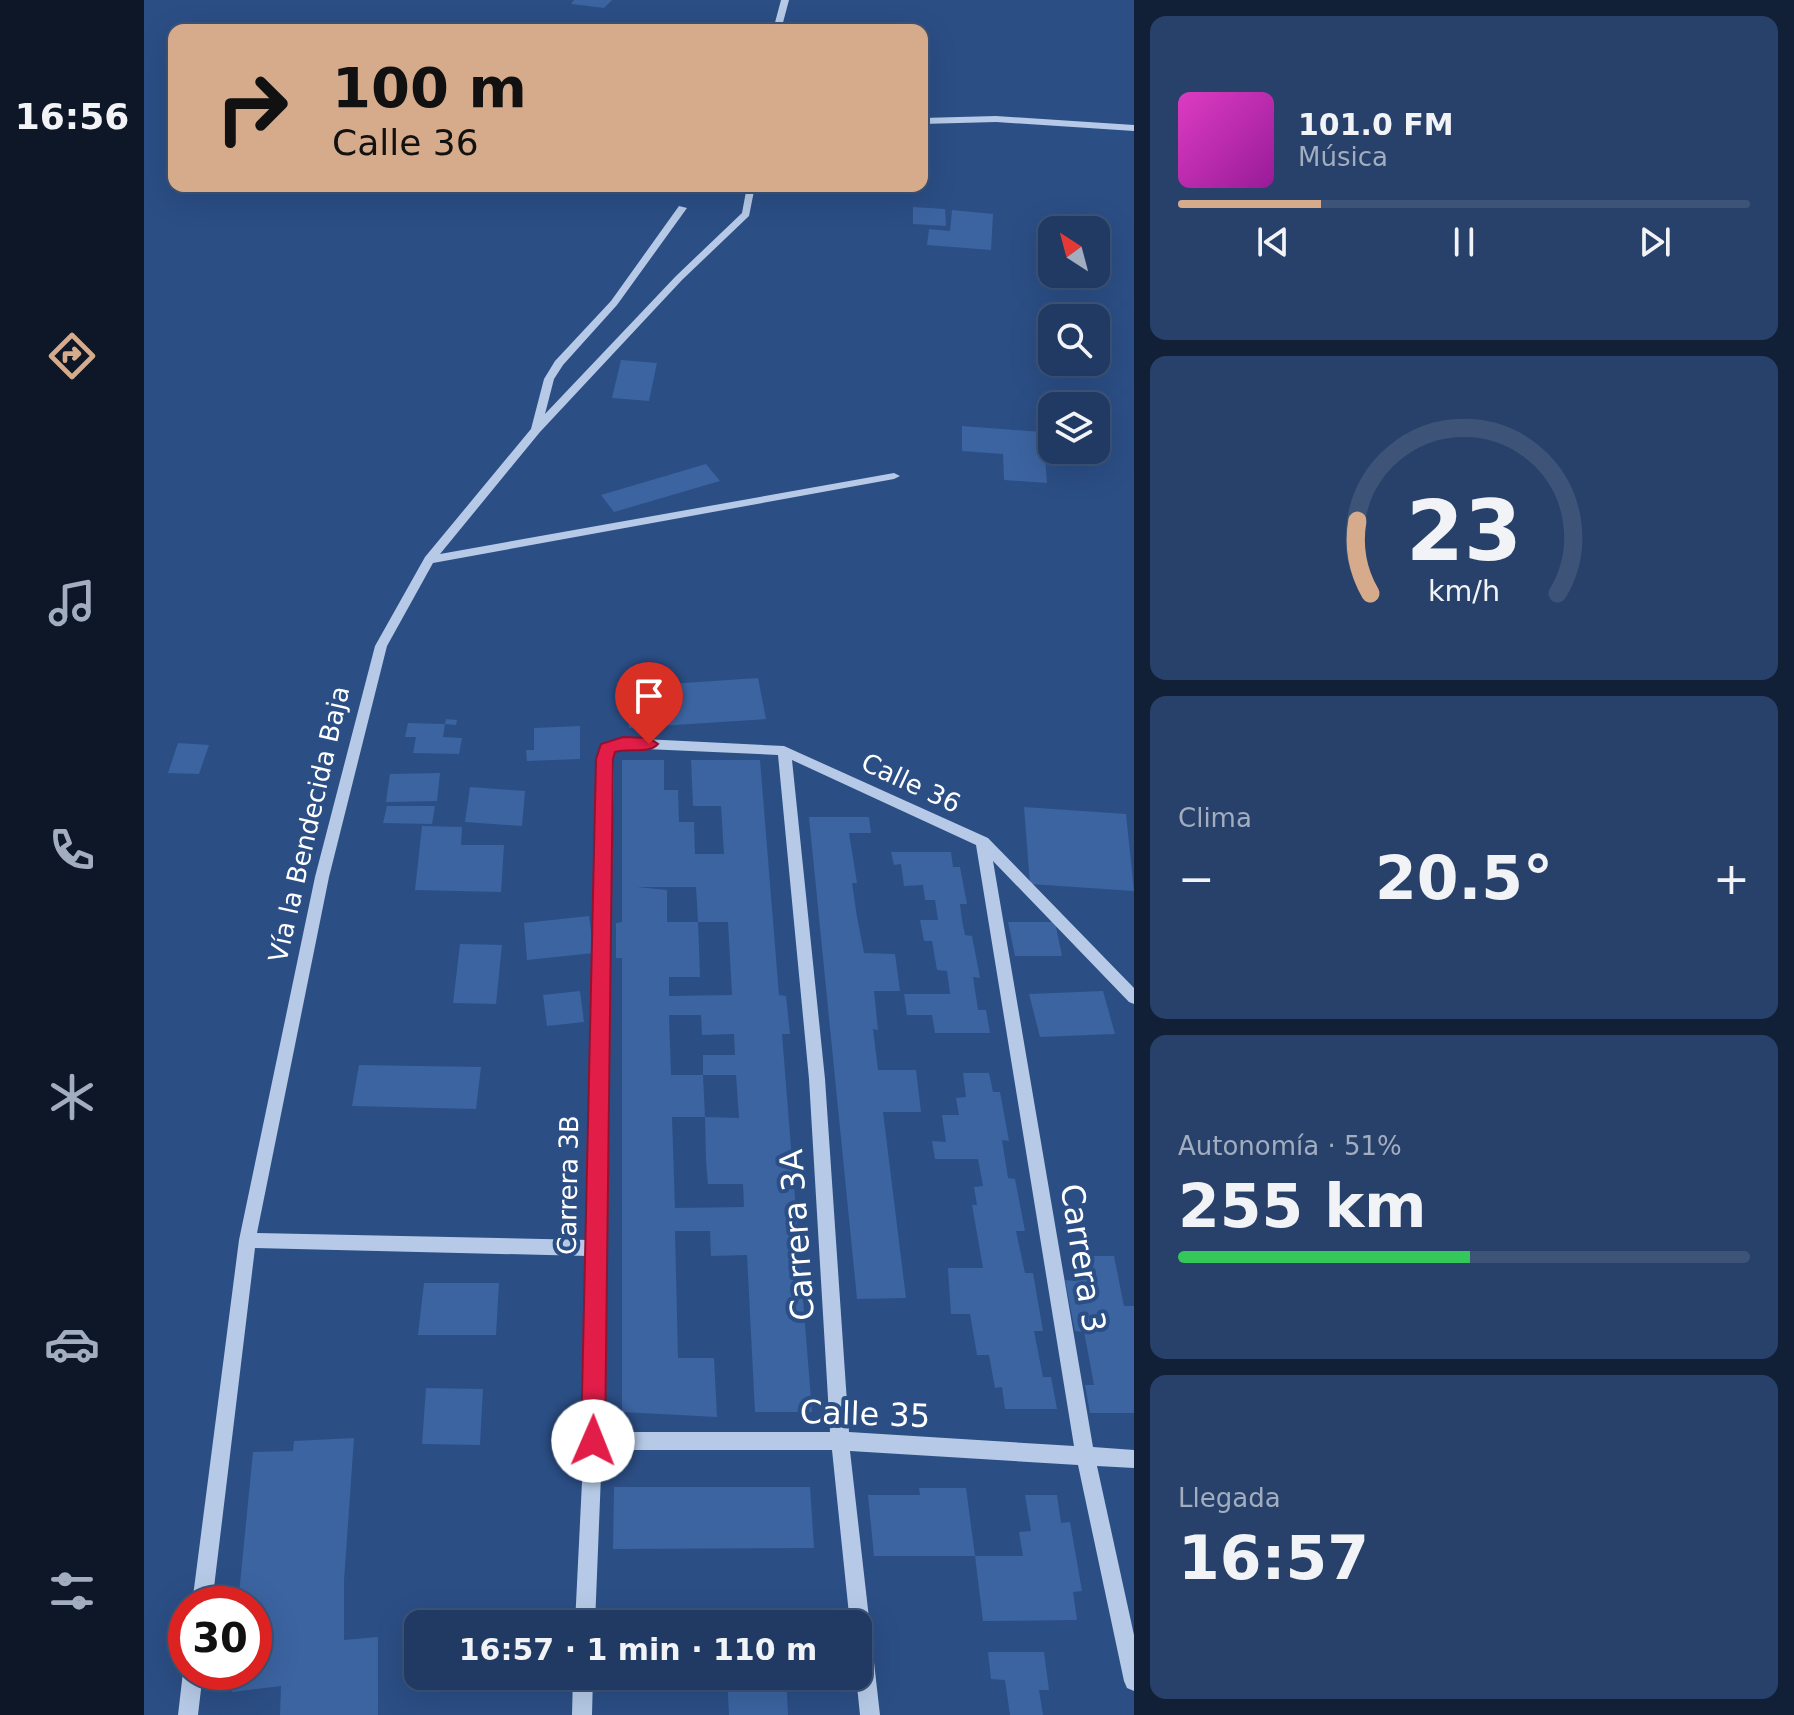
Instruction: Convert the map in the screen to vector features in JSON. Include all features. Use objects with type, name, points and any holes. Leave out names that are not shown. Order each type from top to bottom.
[{"type":"street","points":[[779,24],[785,0]]},
{"type":"street","points":[[928,121],[996,119],[1134,128]]},
{"type":"street","name":"Vía la Bendecida Baja","points":[[204,1586],[247,1240],[322,877],[381,646],[429,560],[536,430],[679,278],[746,214],[750,192]]},
{"type":"street","points":[[536,430],[549,379],[559,363],[614,303],[682,208]]},
{"type":"street","points":[[429,560],[894,476]]},
{"type":"street","name":"Calle 36","points":[[607,748],[623,743],[784,751],[983,842],[1134,998]]},
{"type":"street","name":"Carrera 3B","points":[[586,1610],[593,1441],[607,748]]},
{"type":"street","name":"Carrera 3A","points":[[784,751],[817,1079],[840,1441],[870,1715]]},
{"type":"street","name":"Carrera 3","points":[[983,842],[1085,1454],[1134,1681]]},
{"type":"street","points":[[247,1240],[595,1248]]},
{"type":"street","name":"Calle 35","points":[[593,1441],[840,1441],[1134,1459]]},
{"type":"street","points":[[188,1715],[191,1690]]},
{"type":"street","points":[[582,1715],[583,1690]]},
{"type":"building","points":[[574,0],[612,0],[604,8],[571,4]]},
{"type":"building","points":[[913,207],[945,209],[946,226],[913,224]]},
{"type":"building","points":[[952,210],[993,214],[991,250],[927,245],[929,229],[950,231]]},
{"type":"building","points":[[621,360],[657,363],[649,401],[612,398]]},
{"type":"building","points":[[962,426],[1038,432],[1038,464],[1046,464],[1047,483],[1004,480],[1003,454],[962,451]]},
{"type":"building","points":[[706,464],[720,481],[614,512],[601,495]]},
{"type":"building","points":[[758,678],[766,719],[629,728],[624,687]]},
{"type":"building","points":[[446,719],[457,720],[456,725],[445,724]]},
{"type":"building","points":[[408,723],[445,724],[443,737],[462,738],[459,754],[413,753],[416,737],[405,737]]},
{"type":"building","points":[[580,726],[580,759],[527,761],[526,750],[534,750],[534,728]]},
{"type":"building","points":[[178,743],[209,745],[199,774],[168,773]]},
{"type":"building","points":[[622,760],[664,760],[664,790],[678,790],[679,822],[694,822],[695,854],[724,854],[721,806],[693,806],[691,760],[760,760],[779,995],[786,996],[790,1034],[782,1034],[812,1412],[755,1412],[747,1255],[711,1256],[710,1231],[675,1231],[678,1358],[714,1358],[717,1417],[622,1412],[622,958],[616,958],[616,923],[622,922]],"holes":[[[637,887],[696,887],[698,922],[667,922],[667,890]],[[698,922],[728,922],[732,995],[669,996],[669,977],[700,977]],[[669,1015],[701,1015],[702,1035],[734,1034],[735,1055],[703,1055],[703,1075],[671,1075]],[[703,1075],[736,1075],[739,1118],[705,1117]],[[672,1117],[705,1117],[708,1184],[743,1184],[744,1207],[675,1208]]]},
{"type":"building","points":[[440,773],[437,801],[386,802],[390,774]]},
{"type":"building","points":[[470,787],[525,791],[522,826],[465,822]]},
{"type":"building","points":[[387,806],[435,806],[432,824],[383,823]]},
{"type":"building","points":[[1024,807],[1126,814],[1134,891],[1030,884]]},
{"type":"building","points":[[809,817],[869,817],[871,833],[849,833],[857,883],[852,883],[857,917],[864,953],[895,954],[900,991],[874,991],[878,1030],[873,1029],[878,1070],[916,1070],[921,1112],[883,1112],[906,1298],[857,1299]]},
{"type":"building","points":[[422,826],[462,827],[461,845],[504,845],[501,892],[415,890]]},
{"type":"building","points":[[891,852],[951,852],[953,867],[960,867],[967,904],[960,904],[962,920],[965,935],[972,936],[980,978],[973,977],[978,1010],[986,1010],[990,1033],[935,1033],[932,1015],[907,1015],[904,994],[950,994],[947,971],[937,970],[932,941],[924,941],[920,920],[938,920],[935,900],[925,900],[923,885],[904,886],[901,864],[894,865]]},
{"type":"building","points":[[589,916],[594,953],[527,960],[524,923]]},
{"type":"building","points":[[1008,922],[1055,922],[1062,956],[1015,956]]},
{"type":"building","points":[[460,944],[502,945],[496,1004],[453,1003]]},
{"type":"building","points":[[580,991],[584,1022],[547,1026],[543,995]]},
{"type":"building","points":[[1103,991],[1115,1034],[1040,1037],[1029,994]]},
{"type":"building","points":[[359,1065],[481,1067],[476,1109],[352,1106]]},
{"type":"building","points":[[963,1073],[989,1073],[993,1092],[1000,1092],[1009,1141],[1002,1140],[1008,1178],[1015,1179],[1025,1231],[1016,1231],[1025,1273],[1033,1273],[1043,1331],[1034,1331],[1043,1377],[1051,1377],[1057,1409],[1005,1409],[1002,1387],[995,1388],[989,1355],[977,1355],[970,1314],[951,1314],[948,1268],[983,1268],[972,1205],[977,1205],[974,1187],[983,1186],[978,1159],[935,1159],[932,1141],[946,1142],[942,1115],[959,1115],[956,1098],[966,1097]]},
{"type":"building","points":[[1070,1256],[1114,1256],[1124,1306],[1134,1306],[1134,1413],[1090,1413],[1085,1385],[1094,1385],[1089,1358],[1084,1332],[1075,1331],[1065,1280],[1075,1281]]},
{"type":"building","points":[[424,1283],[499,1283],[496,1335],[418,1335]]},
{"type":"building","points":[[426,1388],[483,1389],[480,1445],[422,1444]]},
{"type":"building","points":[[354,1438],[344,1581],[344,1640],[378,1637],[378,1715],[280,1715],[281,1686],[272,1687],[272,1586],[240,1586],[253,1452],[293,1451],[294,1441]]},
{"type":"building","points":[[614,1487],[810,1487],[814,1548],[613,1549]]},
{"type":"building","points":[[919,1488],[966,1488],[975,1556],[874,1556],[868,1495],[920,1495]]},
{"type":"building","points":[[1025,1495],[1057,1495],[1061,1523],[1070,1522],[1082,1591],[1073,1592],[1077,1620],[983,1621],[975,1556],[1023,1556],[1019,1532],[1031,1531]]},
{"type":"building","points":[[988,1652],[1044,1652],[1049,1690],[1039,1690],[1043,1715],[1010,1715],[1005,1680],[991,1679]]},
{"type":"building","points":[[728,1690],[787,1690],[788,1715],[729,1715]]},
{"type":"route","points":[[593,1441],[605,759],[607,748],[623,743],[649,744]]}]
